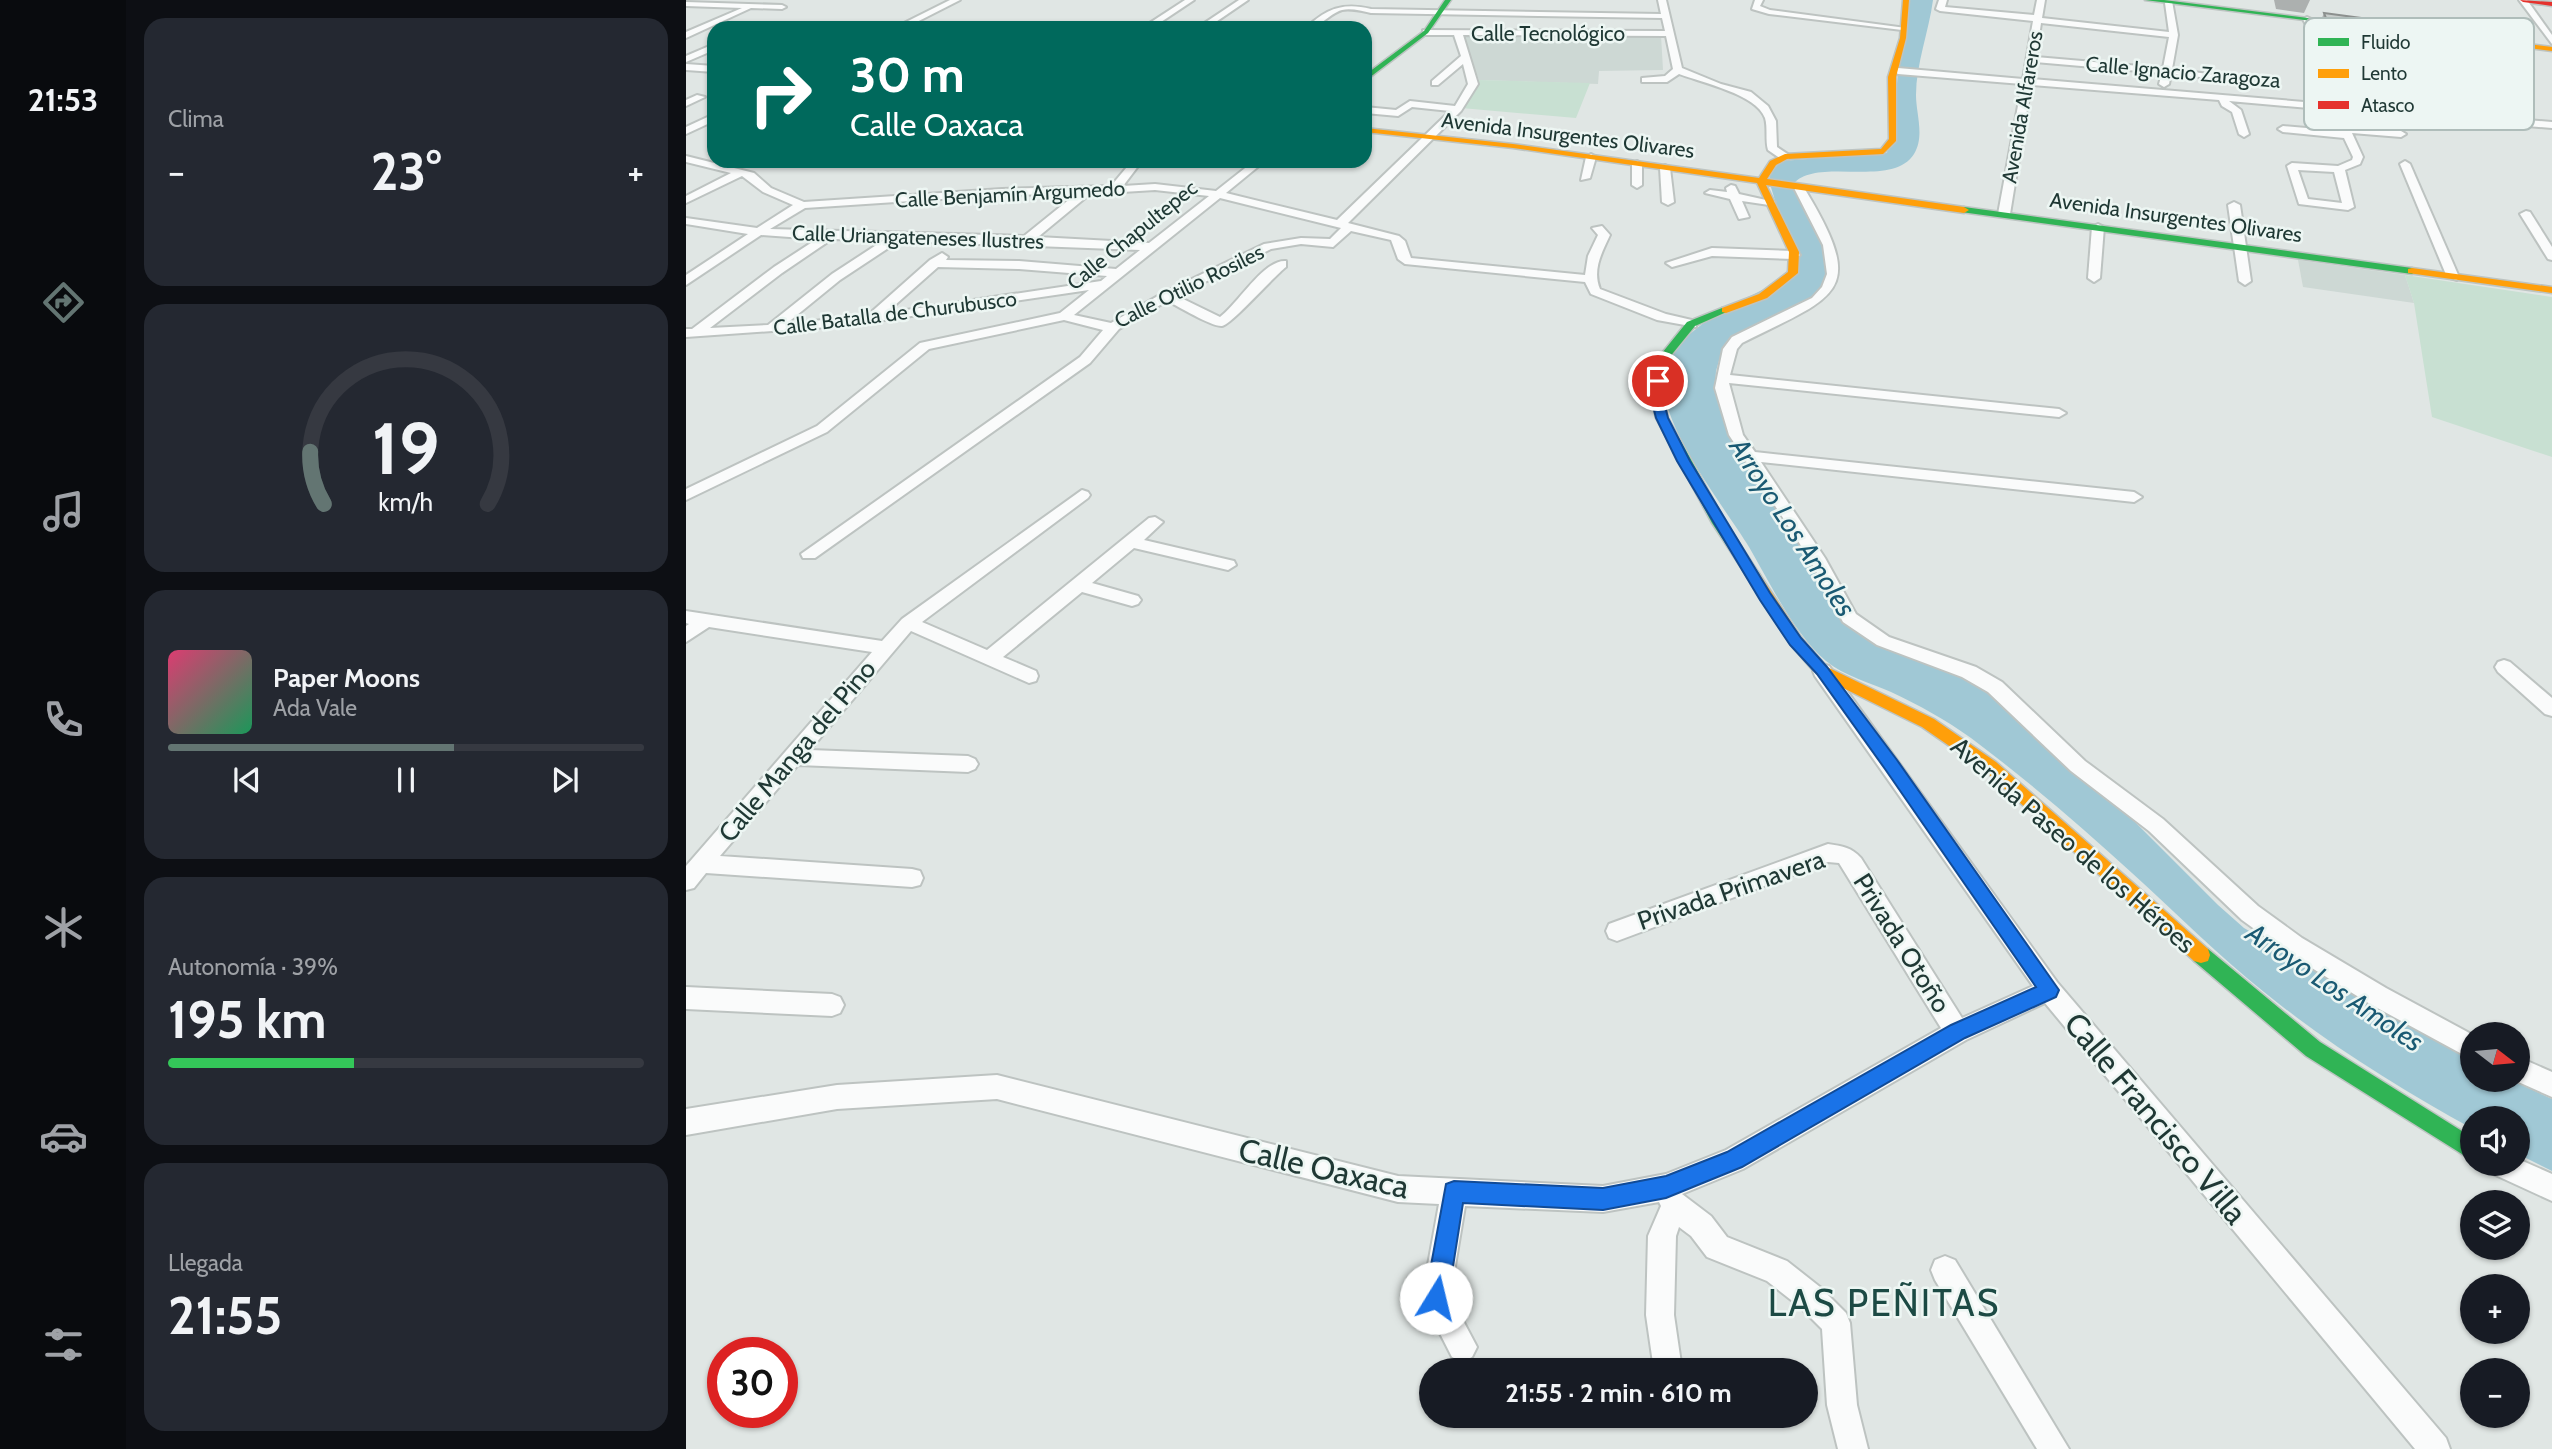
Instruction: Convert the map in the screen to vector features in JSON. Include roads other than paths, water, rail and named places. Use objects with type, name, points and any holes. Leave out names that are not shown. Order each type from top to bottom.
[{"type":"street","points":[[719,21],[768,0]]},
{"type":"street","points":[[912,21],[956,0]]},
{"type":"street","points":[[1157,21],[1190,0]]},
{"type":"street","points":[[1212,21],[1244,0]]},
{"type":"street","points":[[1662,0],[1678,70]]},
{"type":"street","points":[[1759,0],[1755,7],[1769,12],[1902,28]]},
{"type":"street","points":[[1672,263],[1712,252],[1794,256],[1763,183],[1773,163],[1785,157],[1883,152],[1893,139],[1892,77],[1896,71],[1903,38],[1906,0]]},
{"type":"street","name":"Avenida Alfareros","points":[[2004,214],[2041,0]]},
{"type":"street","points":[[2148,0],[2226,5],[2304,18]]},
{"type":"street","points":[[2523,0],[2552,4]]},
{"type":"street","points":[[2523,0],[2552,41]]},
{"type":"street","points":[[2163,92],[2174,35],[2169,2]]},
{"type":"street","points":[[686,4],[782,7]]},
{"type":"street","points":[[1321,21],[1348,4],[1371,11],[1443,7],[1664,16]]},
{"type":"street","points":[[1941,4],[2037,19],[2174,35]]},
{"type":"street","points":[[1372,74],[1426,32],[1443,7]]},
{"type":"street","points":[[1578,33],[1587,11]]},
{"type":"street","points":[[696,21],[707,22]]},
{"type":"street","points":[[686,35],[707,26]]},
{"type":"street","name":"Calle Tecnológico","points":[[1426,32],[1671,34]]},
{"type":"street","points":[[1372,111],[1398,113],[1408,104],[1458,109],[1473,84],[1458,33]]},
{"type":"street","points":[[2534,47],[2552,49]]},
{"type":"street","points":[[686,59],[707,50]]},
{"type":"street","points":[[1435,83],[1465,57]]},
{"type":"street","points":[[2030,59],[2210,75]]},
{"type":"street","points":[[686,67],[707,68]]},
{"type":"street","points":[[1645,80],[1667,79],[1678,70]]},
{"type":"street","points":[[1678,70],[1718,86],[1748,94],[1765,108],[1771,121],[1772,148],[1785,157]]},
{"type":"street","name":"Calle Ignacio Zaragoza","points":[[1896,71],[2304,104]]},
{"type":"street","points":[[686,103],[700,96]]},
{"type":"street","points":[[2223,97],[2225,104],[2236,110],[2244,134]]},
{"type":"street","name":"Calle Otilio Rosiles","points":[[1064,316],[1106,327],[1114,326],[1167,296],[1268,246],[1301,241],[1333,243],[1345,225],[1458,109]]},
{"type":"street","points":[[690,129],[707,120]]},
{"type":"street","name":"Calle Ignacio Zaragoza","points":[[2534,123],[2552,125]]},
{"type":"street","points":[[2288,141],[2282,125],[2304,127]]},
{"type":"street","points":[[2329,130],[2401,134]]},
{"type":"street","name":"Avenida Insurgentes Olivares","points":[[1372,131],[1591,157],[1797,188],[2552,290]]},
{"type":"street","points":[[2339,169],[2348,208],[2303,202],[2292,166],[2339,169],[2357,162],[2358,157],[2348,132]]},
{"type":"street","points":[[1586,178],[1591,157]]},
{"type":"street","name":"Calle Benjamín Argumedo","points":[[686,159],[707,163]]},
{"type":"street","points":[[686,167],[698,161]]},
{"type":"street","points":[[1637,164],[1637,185]]},
{"type":"street","points":[[2405,164],[2453,276]]},
{"type":"street","name":"Calle Benjamín Argumedo","points":[[726,168],[750,175],[767,190],[803,205],[1002,192],[1155,187],[1218,194],[1395,237],[1399,241],[1404,259],[1409,261],[1590,279]]},
{"type":"street","points":[[1115,189],[1132,168]]},
{"type":"street","name":"Calle Chapultepec","points":[[1064,316],[1251,168]]},
{"type":"street","points":[[1665,168],[1668,202]]},
{"type":"street","points":[[686,200],[742,172]]},
{"type":"street","points":[[1726,177],[1743,217]]},
{"type":"street","points":[[1797,188],[1834,255],[1832,281],[1826,293],[1816,301],[1737,340],[1730,349],[1723,378],[1729,416],[1736,435],[1827,575],[1849,618],[1864,631],[1883,641],[1969,672],[1995,687],[2052,743],[2156,825],[2250,913],[2294,946],[2460,1041]]},
{"type":"street","points":[[1027,240],[1087,191]]},
{"type":"street","points":[[1710,194],[1769,202]]},
{"type":"street","points":[[686,281],[790,210],[803,205]]},
{"type":"street","points":[[2234,205],[2245,281]]},
{"type":"street","points":[[2526,214],[2552,256]]},
{"type":"street","name":"Calle Uriangateneses Ilustres","points":[[686,221],[757,232],[1027,240],[1151,247]]},
{"type":"street","points":[[2094,278],[2098,227]]},
{"type":"street","points":[[1598,228],[1604,234],[1594,256],[1590,279],[1595,291],[1617,301],[1691,324]]},
{"type":"street","points":[[690,333],[829,236]]},
{"type":"street","points":[[770,329],[836,277],[897,237]]},
{"type":"street","points":[[873,318],[964,238]]},
{"type":"street","name":"Avenida Paseo de los Héroes","points":[[1794,256],[1793,273],[1763,296],[1691,324],[1664,358],[1656,394],[1662,418],[1684,461],[1765,597],[1808,658],[1822,671],[1928,723],[1990,766],[2187,944],[2303,1041],[2460,1142]]},
{"type":"street","points":[[934,263],[1019,265],[1117,274]]},
{"type":"street","points":[[1167,296],[1221,322],[1229,317],[1264,278],[1282,264]]},
{"type":"street","name":"Calle Batalla de Churubusco","points":[[690,333],[770,329],[873,318],[1103,284]]},
{"type":"street","points":[[686,495],[822,429],[925,346],[1064,316]]},
{"type":"street","points":[[809,554],[1085,360],[1114,326]]},
{"type":"street","points":[[1723,378],[2059,413]]},
{"type":"street","points":[[1750,456],[2134,497]]},
{"type":"street","name":"Calle Manga del Pino","points":[[686,881],[908,623],[1082,495]]},
{"type":"street","points":[[989,659],[1155,522]]},
{"type":"street","points":[[1131,542],[1228,565]]},
{"type":"street","points":[[1079,585],[1132,600]]},
{"type":"street","points":[[686,617],[885,648]]},
{"type":"street","points":[[686,636],[705,620]]},
{"type":"street","points":[[908,623],[1029,676]]},
{"type":"street","points":[[2504,667],[2552,709]]},
{"type":"street","name":"Calle Francisco Villa","points":[[1822,671],[2049,990],[2435,1449]]},
{"type":"street","points":[[792,757],[968,764]]},
{"type":"street","name":"Privada Primavera","points":[[1617,931],[1828,853],[1845,855]]},
{"type":"street","name":"Privada Otoño","points":[[1845,855],[1958,1031]]},
{"type":"street","points":[[701,863],[912,878]]},
{"type":"street","name":"Calle Oaxaca","points":[[686,1122],[837,1097],[997,1087],[1398,1189],[1603,1199],[1670,1196],[1958,1031],[2049,990]]},
{"type":"street","points":[[686,998],[832,1005]]},
{"type":"street","points":[[2530,1075],[2552,1086]]},
{"type":"street","points":[[2526,1176],[2552,1188]]},
{"type":"street","points":[[1454,1192],[1436,1298],[1462,1348]]},
{"type":"street","points":[[1665,1358],[1660,1315],[1662,1236],[1670,1196]]},
{"type":"street","points":[[1670,1196],[1701,1226],[1717,1247],[1777,1271],[1810,1297],[1836,1323],[1842,1405],[1853,1449]]},
{"type":"street","points":[[1945,1270],[2054,1449]]},
{"type":"water","name":"Arroyo Los Amoles","points":[[1909,0],[1933,0],[1917,83],[1919,140],[1914,154],[1903,164],[1889,170],[1819,172],[1804,176],[1793,184],[1803,208],[1830,255],[1826,284],[1814,298],[1732,338],[1723,347],[1716,371],[1715,387],[1724,422],[1744,460],[1822,575],[1834,599],[1916,657],[1989,688],[2068,766],[2131,818],[2244,928],[2460,1052],[2460,1092],[2530,1092],[2530,1089],[2552,1099],[2552,1171],[2530,1160],[2530,1106],[2460,1106],[2460,1122],[2365,1065],[2313,1030],[2247,978],[2113,855],[2013,770],[1952,725],[1891,692],[1833,666],[1815,650],[1794,623],[1680,438],[1664,392],[1665,373],[1673,355],[1685,339],[1701,325],[1740,301],[1797,273],[1770,184],[1770,174],[1781,161],[1887,153]]},
{"type":"district","name":"LAS PEÑITAS","points":[[1884,1302]]}]
